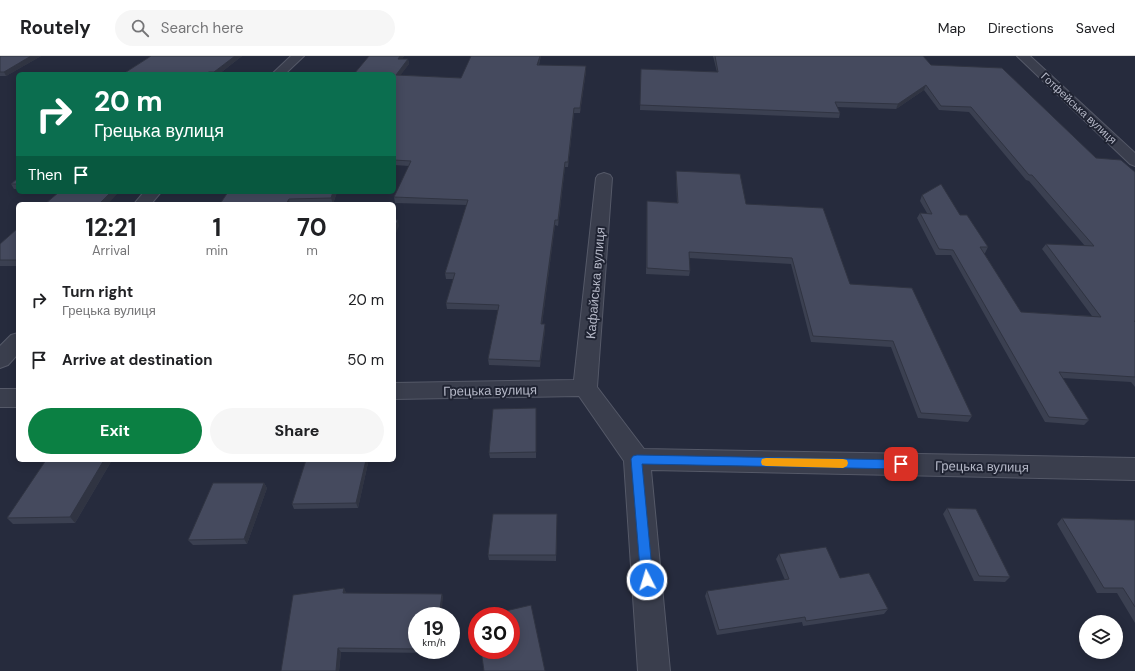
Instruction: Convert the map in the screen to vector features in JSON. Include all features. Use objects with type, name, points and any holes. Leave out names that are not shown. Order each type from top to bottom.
[{"type":"street","points":[[280,72],[298,56]]},
{"type":"street","name":"Готфейська вулиця","points":[[1023,56],[1135,161]]},
{"type":"street","name":"Кафайська вулиця","points":[[585,388],[604,178]]},
{"type":"street","points":[[144,202],[151,194]]},
{"type":"street","points":[[0,360],[16,342]]},
{"type":"street","points":[[585,388],[637,459],[654,671]]},
{"type":"street","name":"Грецька вулиця","points":[[396,391],[585,388]]},
{"type":"street","points":[[0,398],[16,398]]},
{"type":"street","name":"Грецька вулиця","points":[[637,459],[1135,469]]},
{"type":"building","points":[[0,56],[31,56],[4,72],[0,72]]},
{"type":"building","points":[[151,56],[235,56],[214,72],[126,72]]},
{"type":"building","points":[[369,56],[400,56],[398,59],[408,59],[396,75],[396,72],[356,72]]},
{"type":"building","points":[[471,56],[540,56],[537,65],[586,66],[580,108],[574,108],[568,162],[565,162],[558,220],[555,220],[541,324],[545,324],[540,361],[488,359],[499,305],[446,303],[455,273],[445,273],[468,200],[394,197],[411,161],[396,160],[396,75],[461,78]]},
{"type":"building","points":[[715,56],[923,56],[931,65],[1002,68],[1096,158],[1121,160],[1135,172],[1135,377],[1059,372],[1089,420],[1049,417],[953,250],[939,249],[920,213],[932,214],[922,195],[941,184],[960,215],[967,215],[988,247],[980,247],[1021,312],[1101,317],[1046,244],[1094,246],[1032,175],[1029,175],[971,107],[941,106],[926,85],[898,104],[835,102],[840,113],[640,105],[641,69],[718,72]]},
{"type":"building","points":[[676,171],[740,174],[746,204],[823,208],[850,284],[912,288],[972,416],[921,413],[893,341],[813,336],[792,258],[689,252],[690,271],[647,268],[647,201],[678,203]]},
{"type":"building","points":[[16,180],[16,184],[11,184]]},
{"type":"building","points":[[57,194],[109,194],[101,202],[47,202]]},
{"type":"building","points":[[227,194],[332,194],[331,198],[289,199],[287,202],[221,202]]},
{"type":"building","points":[[16,230],[16,260],[0,260],[0,244]]},
{"type":"building","points":[[536,408],[536,452],[489,453],[493,409]]},
{"type":"building","points":[[45,462],[103,462],[70,517],[7,518]]},
{"type":"building","points":[[305,462],[366,462],[356,503],[292,504]]},
{"type":"building","points":[[213,483],[264,483],[244,539],[188,540]]},
{"type":"building","points":[[947,508],[976,509],[1010,577],[979,576]]},
{"type":"building","points":[[493,514],[557,514],[556,555],[488,555]]},
{"type":"building","points":[[1062,518],[1135,520],[1135,607],[1123,588],[1104,588]]},
{"type":"building","points":[[826,547],[840,578],[869,573],[888,609],[806,621],[805,617],[719,630],[707,591],[789,579],[779,554]]},
{"type":"building","points":[[344,588],[343,593],[442,594],[440,607],[408,607],[408,649],[338,648],[336,671],[281,671],[293,595]]},
{"type":"building","points":[[531,605],[545,671],[484,671],[482,659],[520,659],[520,608]]},
{"type":"slow traffic","points":[[766,462],[843,463]]},
{"type":"route","points":[[647,580],[637,459],[901,464]]}]
